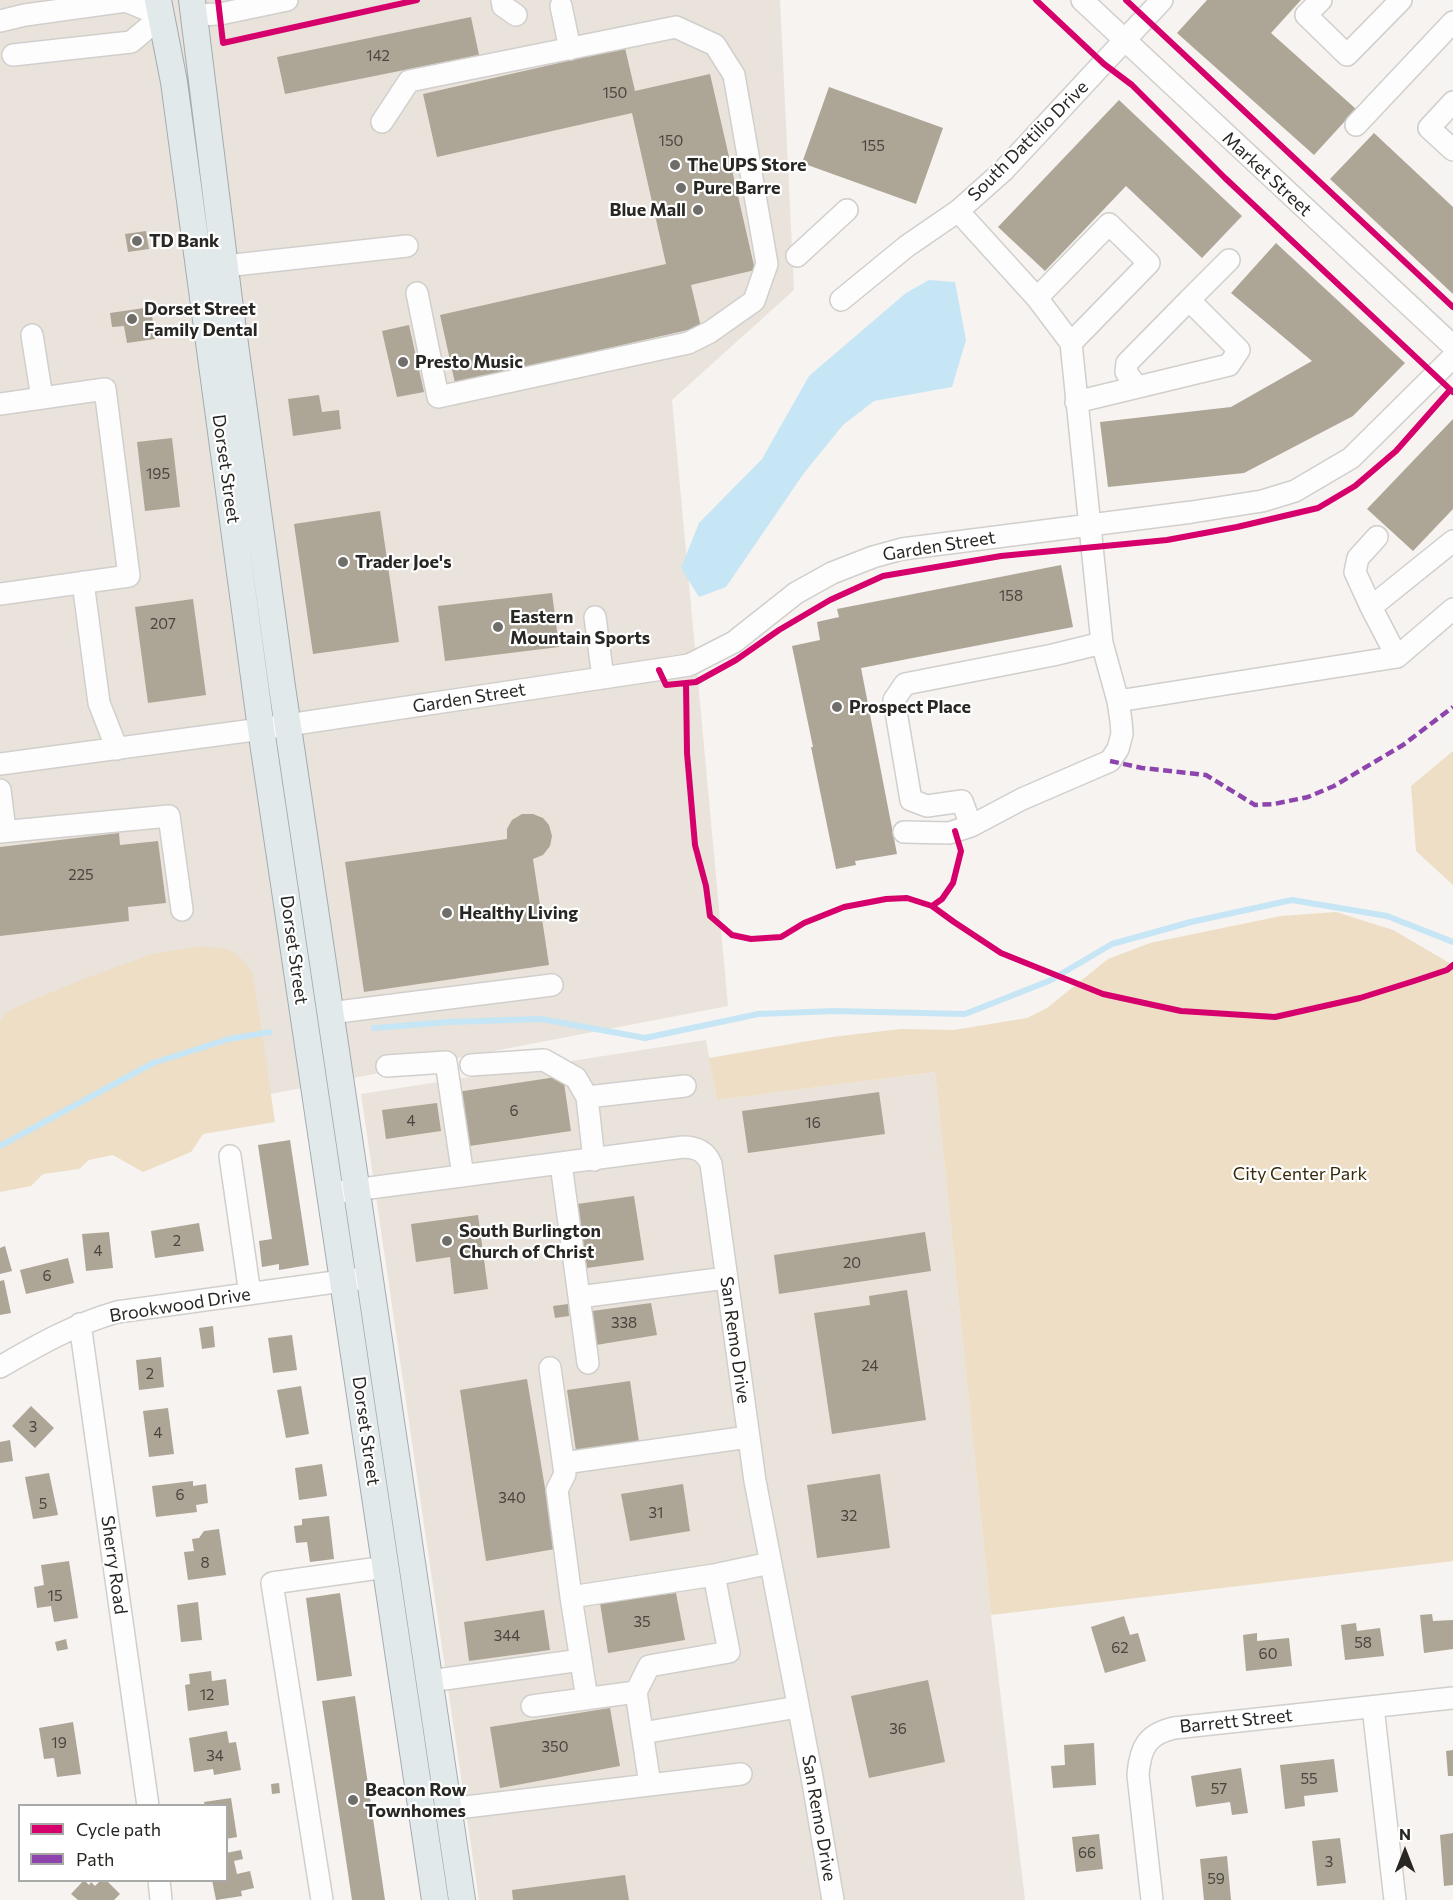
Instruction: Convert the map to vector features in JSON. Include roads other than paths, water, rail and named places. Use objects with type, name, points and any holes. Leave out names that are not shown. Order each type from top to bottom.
[{"type":"main road","points":[[160,8],[193,8]]},
{"type":"main road","name":"Dorset Street","points":[[160,8],[174,82],[261,729],[435,1900]]},
{"type":"main road","name":"Dorset Street","points":[[193,8],[225,266],[288,725],[462,1900]]},
{"type":"main road","points":[[199,271],[225,266]]},
{"type":"street","points":[[193,8],[220,14],[287,0]]},
{"type":"street","name":"Market Street","points":[[1082,0],[1453,346]]},
{"type":"street","name":"South Dattilio Drive","points":[[841,300],[907,246],[958,211],[1003,171],[1162,0]]},
{"type":"street","points":[[1321,0],[1306,15],[1347,55],[1401,0]]},
{"type":"street","points":[[0,21],[25,15],[126,1],[160,8],[131,42],[6,58],[0,26]]},
{"type":"street","points":[[561,6],[570,49]]},
{"type":"street","points":[[1356,125],[1453,21]]},
{"type":"street","points":[[382,122],[409,81],[676,27],[716,45],[734,75],[767,264],[754,301],[710,332],[688,343],[438,397],[417,293]]},
{"type":"street","points":[[1453,102],[1429,128],[1453,150]]},
{"type":"street","points":[[797,256],[847,210]]},
{"type":"street","points":[[904,832],[949,833],[971,826],[1022,799],[1110,761],[1119,749],[1122,734],[1118,701],[1102,643],[1071,343],[1037,298],[958,211]]},
{"type":"street","points":[[1037,298],[1109,224],[1149,263],[1071,343]]},
{"type":"street","points":[[225,266],[407,246]]},
{"type":"street","points":[[1137,387],[1126,372],[1127,363],[1228,260]]},
{"type":"street","points":[[1076,402],[1228,365],[1239,350],[1189,300]]},
{"type":"street","points":[[32,334],[42,398]]},
{"type":"street","name":"Garden Street","points":[[0,764],[261,729],[689,664],[734,642],[796,593],[832,573],[873,557],[913,547],[1251,503],[1295,491],[1351,458],[1453,357]]},
{"type":"street","points":[[0,404],[105,389],[129,576],[0,594]]},
{"type":"street","points":[[1377,537],[1358,558],[1355,572],[1397,657]]},
{"type":"street","points":[[1371,608],[1453,541]]},
{"type":"street","points":[[83,582],[99,703],[117,749]]},
{"type":"street","points":[[1118,701],[1397,657],[1453,609]]},
{"type":"street","points":[[595,617],[603,678]]},
{"type":"street","points":[[971,826],[962,801],[927,806],[911,800],[894,700],[905,684],[1102,643]]},
{"type":"street","points":[[0,790],[2,832],[169,816],[182,910]]},
{"type":"street","points":[[330,1014],[552,986]]},
{"type":"street","points":[[471,1065],[544,1060],[576,1078],[586,1097],[594,1160]]},
{"type":"street","points":[[387,1066],[446,1062],[463,1176]]},
{"type":"street","points":[[586,1097],[685,1086]]},
{"type":"street","name":"San Remo Drive","points":[[331,1193],[683,1147],[692,1147],[708,1157],[711,1164],[748,1437],[820,1820],[832,1900]]},
{"type":"street","points":[[230,1156],[250,1294]]},
{"type":"street","points":[[561,1164],[588,1364]]},
{"type":"street","name":"Brookwood Drive","points":[[0,1367],[80,1324],[117,1312],[370,1277]]},
{"type":"street","points":[[579,1297],[726,1278]]},
{"type":"street","name":"Sherry Road","points":[[80,1324],[148,1804]]},
{"type":"street","points":[[550,1368],[565,1474],[557,1490],[571,1597],[588,1699]]},
{"type":"street","points":[[564,1463],[748,1437]]},
{"type":"street","points":[[571,1597],[714,1575],[770,1563]]},
{"type":"street","points":[[322,1900],[272,1583],[386,1567]]},
{"type":"street","points":[[650,1785],[636,1692],[649,1666],[729,1652],[714,1575]]},
{"type":"street","points":[[430,1681],[581,1660]]},
{"type":"street","points":[[532,1706],[636,1692]]},
{"type":"street","name":"Barrett Street","points":[[1152,1900],[1138,1775],[1139,1759],[1144,1747],[1152,1737],[1163,1730],[1174,1728],[1453,1698]]},
{"type":"street","points":[[642,1733],[798,1707]]},
{"type":"street","points":[[1373,1707],[1395,1900]]},
{"type":"street","points":[[449,1809],[741,1774]]},
{"type":"street","points":[[159,1882],[161,1900]]},
{"type":"water","points":[[929,280],[955,282],[966,340],[952,387],[874,401],[843,425],[804,473],[726,587],[699,597],[681,568],[699,523],[762,459],[809,376],[906,293]]},
{"type":"waterway","points":[[374,1028],[449,1022],[541,1019],[645,1038],[758,1014],[834,1011],[965,1014],[1049,981],[1112,944],[1191,922],[1292,900],[1387,916],[1453,942]]},
{"type":"waterway","points":[[0,1146],[153,1063],[229,1039],[270,1032]]},
{"type":"place","name":"The UPS Store","points":[[675,165]]},
{"type":"place","name":"Pure Barre","points":[[681,188]]},
{"type":"place","name":"Blue Mall","points":[[698,210]]},
{"type":"place","name":"TD Bank","points":[[137,241]]},
{"type":"place","name":"Dorset Street Family Dental","points":[[132,319]]},
{"type":"place","name":"Presto Music","points":[[403,362]]},
{"type":"place","name":"Trader Joe's","points":[[343,562]]},
{"type":"place","name":"Eastern Mountain Sports","points":[[498,627]]},
{"type":"place","name":"Prospect Place","points":[[837,707]]},
{"type":"place","name":"Healthy Living","points":[[447,913]]},
{"type":"place","name":"South Burlington Church of Christ","points":[[447,1241]]},
{"type":"place","name":"Beacon Row Townhomes","points":[[353,1800]]},
{"type":"park label","name":"City Center Park","points":[[1300,1174]]}]
